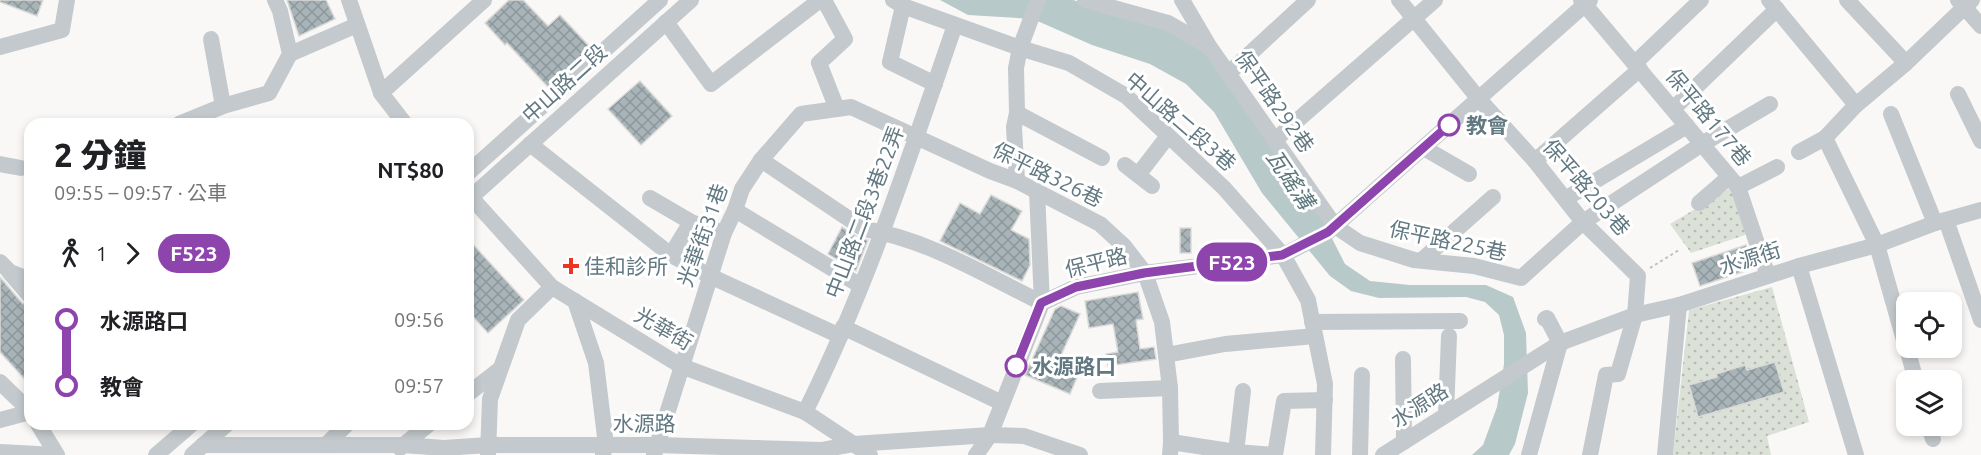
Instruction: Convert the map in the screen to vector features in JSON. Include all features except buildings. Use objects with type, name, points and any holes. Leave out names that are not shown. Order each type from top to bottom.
[{"type":"street","points":[[0,47],[62,30],[67,0]]},
{"type":"street","points":[[275,0],[280,11],[290,54]]},
{"type":"street","points":[[349,0],[381,93],[399,118]]},
{"type":"street","points":[[381,93],[484,0]]},
{"type":"street","name":"中山路二段","points":[[474,168],[660,0]]},
{"type":"street","name":"中山路二段","points":[[474,193],[691,0]]},
{"type":"street","points":[[666,22],[711,84],[822,0],[845,39],[819,63],[837,109]]},
{"type":"street","points":[[1017,181],[1014,127],[1017,113],[1016,68],[1020,48],[1038,0]]},
{"type":"street","points":[[1085,0],[1168,23],[1209,46]]},
{"type":"street","points":[[1229,73],[1308,0]]},
{"type":"street","name":"保平路203巷","points":[[1399,0],[1478,98],[1535,161],[1583,222],[1638,276]]},
{"type":"street","points":[[1275,140],[1435,0]]},
{"type":"street","points":[[1535,161],[1637,66],[1701,0]]},
{"type":"street","points":[[1847,0],[1906,63]]},
{"type":"street","points":[[1154,19],[1183,1]]},
{"type":"street","name":"保平路292巷","points":[[1183,1],[1209,46],[1275,140],[1331,229]]},
{"type":"street","points":[[1287,253],[1331,229],[1585,2]]},
{"type":"street","name":"保平路177巷","points":[[1585,2],[1733,182],[1768,276]]},
{"type":"street","points":[[1799,152],[1825,138],[1856,105],[1906,63],[1965,2],[1981,26]]},
{"type":"street","points":[[898,3],[890,62],[934,84]]},
{"type":"street","name":"中山路二段3巷","points":[[898,3],[1020,48],[1069,63],[1126,96],[1224,188],[1287,253],[1308,300],[1325,384],[1323,455]]},
{"type":"street","points":[[1673,109],[1773,5],[1856,105]]},
{"type":"street","points":[[194,118],[223,106],[269,93],[290,54],[357,25]]},
{"type":"street","name":"中山路二段3巷22弄","points":[[805,412],[842,331],[882,232],[956,25]]},
{"type":"street","points":[[211,39],[223,106]]},
{"type":"street","points":[[1958,94],[1981,141]]},
{"type":"street","points":[[1583,222],[1702,144],[1770,104]]},
{"type":"street","name":"光華街31巷","points":[[655,450],[724,233],[742,189],[761,160],[801,114],[851,107],[916,137]]},
{"type":"street","points":[[1017,113],[1102,158]]},
{"type":"street","points":[[1891,114],[1940,221],[1981,320]]},
{"type":"street","points":[[1565,199],[1687,126]]},
{"type":"street","points":[[1152,186],[1131,170],[1168,136]]},
{"type":"street","name":"保平路326巷","points":[[916,137],[1017,181],[1100,224],[1124,246],[1144,273],[1162,322],[1170,388],[1170,448]]},
{"type":"street","points":[[1825,138],[1877,245],[1896,310]]},
{"type":"street","points":[[530,144],[670,255],[710,276],[842,331],[1002,403]]},
{"type":"street","points":[[1424,148],[1469,174]]},
{"type":"street","points":[[761,160],[864,229],[882,232],[932,249],[1041,303]]},
{"type":"street","points":[[0,164],[21,168]]},
{"type":"street","points":[[1699,203],[1733,182],[1777,167]]},
{"type":"street","points":[[976,455],[990,435],[1041,303],[1037,191]]},
{"type":"street","points":[[1422,261],[1493,197]]},
{"type":"street","points":[[650,198],[691,222],[724,233]]},
{"type":"street","name":"光華街","points":[[474,202],[552,287],[681,366],[805,412],[870,455]]},
{"type":"street","points":[[735,210],[861,285]]},
{"type":"street","name":"水源街","points":[[1536,357],[1560,342],[1635,315],[1679,305],[1799,266],[1877,245],[1940,221],[1981,210]]},
{"type":"street","points":[[670,255],[691,222]]},
{"type":"street","name":"保平路225巷","points":[[1331,229],[1360,243],[1422,261],[1474,266],[1521,278],[1583,222]]},
{"type":"street","name":"保平路","points":[[1041,303],[1076,287],[1144,273],[1287,253]]},
{"type":"street","points":[[1799,266],[1856,455]]},
{"type":"street","points":[[5,267],[24,277]]},
{"type":"street","points":[[5,267],[24,289]]},
{"type":"street","points":[[1590,455],[1606,375],[1618,374],[1635,315],[1638,276]]},
{"type":"street","points":[[488,450],[490,399],[518,320],[552,287]]},
{"type":"street","points":[[575,301],[596,363],[604,450]]},
{"type":"street","points":[[1665,455],[1679,305]]},
{"type":"street","points":[[1529,455],[1560,342],[1547,318],[1545,319]]},
{"type":"street","points":[[1166,355],[1314,329],[1460,321]]},
{"type":"street","points":[[1446,414],[1449,336]]},
{"type":"street","name":"水源路","points":[[1383,455],[1536,357]]},
{"type":"street","points":[[1403,359],[1404,442]]},
{"type":"street","points":[[474,389],[501,368]]},
{"type":"street","points":[[1360,455],[1362,375]]},
{"type":"street","points":[[0,382],[24,406]]},
{"type":"street","points":[[1100,392],[1170,388]]},
{"type":"street","points":[[1236,452],[1242,391]]},
{"type":"street","points":[[1170,448],[1276,455],[1284,401],[1325,400]]},
{"type":"street","points":[[0,420],[24,414]]},
{"type":"street","points":[[41,430],[56,455]]},
{"type":"street","points":[[156,455],[185,430]]},
{"type":"street","points":[[198,450],[220,430]]},
{"type":"street","points":[[326,446],[341,430]]},
{"type":"street","points":[[398,450],[422,430]]},
{"type":"street","name":"水源路","points":[[198,450],[326,446],[398,450],[444,448],[821,450],[854,444],[990,435],[1024,436],[1080,455]]},
{"type":"street","points":[[0,452],[56,455]]},
{"type":"street","points":[[1317,455],[1323,455]]},
{"type":"path","points":[[1638,276],[1679,250]]},
{"type":"shaded area","points":[[1732,187],[1748,234],[1691,253],[1670,224]]},
{"type":"shaded area","points":[[1772,287],[1809,422],[1767,436],[1771,455],[1673,455],[1689,310]]},
{"type":"water","name":"瓦磘溝","points":[[940,0],[1073,0],[1151,24],[1194,41],[1217,63],[1319,213],[1345,264],[1370,281],[1410,285],[1486,285],[1513,297],[1526,333],[1528,393],[1515,444],[1509,455],[1472,455],[1483,445],[1497,407],[1504,364],[1504,335],[1499,315],[1485,302],[1466,297],[1379,298],[1351,291],[1330,276],[1262,193],[1214,112],[1186,84],[1150,64],[1092,45],[1033,19],[968,15]]},
{"type":"bus line","name":"F523","points":[[1016,366],[1041,303],[1076,287],[1144,273],[1282,255],[1328,232],[1449,125]]},
{"type":"place","name":"教會","points":[[1449,125]]},
{"type":"place","name":"佳和診所","points":[[571,266]]},
{"type":"place","name":"水源路口","points":[[1016,366]]}]
